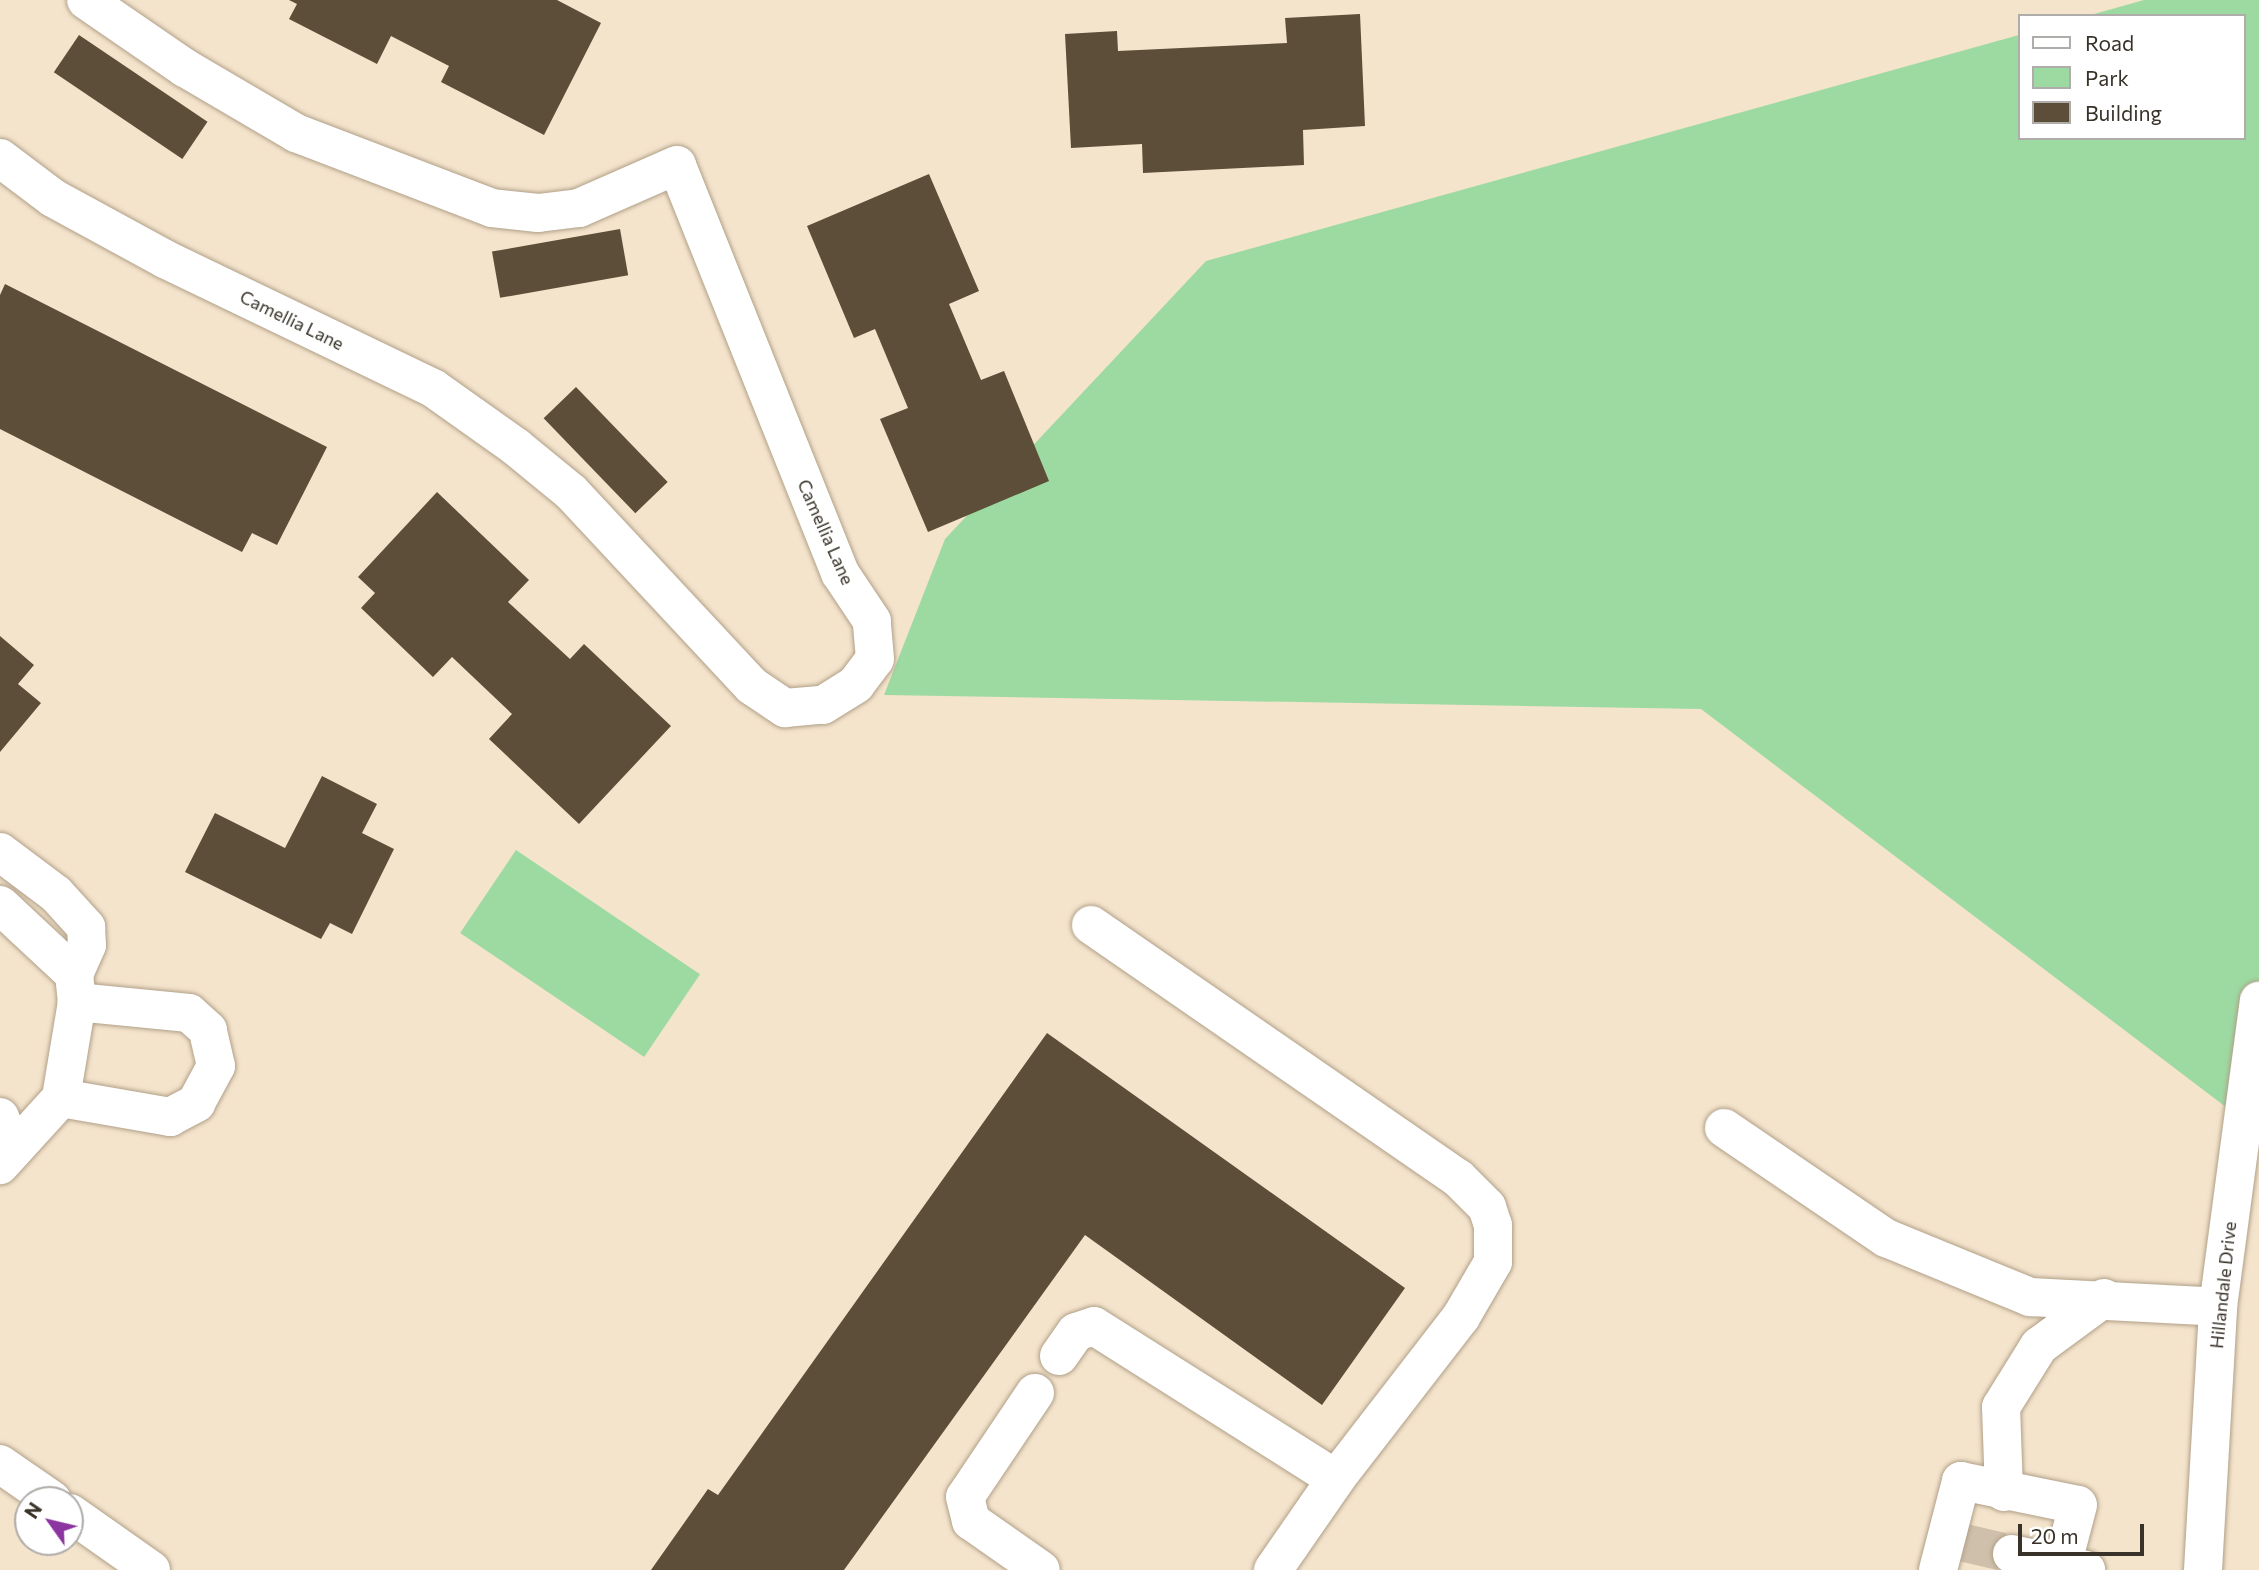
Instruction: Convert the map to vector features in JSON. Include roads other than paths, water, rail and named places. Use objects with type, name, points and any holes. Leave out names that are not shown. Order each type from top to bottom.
[{"type":"street","name":"Camellia Lane","points":[[0,158],[53,198],[165,259],[433,388],[516,447],[571,492],[752,686],[785,708],[823,705],[856,684],[875,659],[872,621],[839,573],[677,165],[579,208],[538,214],[492,208],[392,172],[296,133],[185,68],[86,0]]},
{"type":"street","points":[[0,852],[56,894],[86,927],[87,945],[75,988],[61,1098],[4,1144]]},
{"type":"street","points":[[37,880],[3,913],[75,988],[189,1013],[208,1030],[216,1066],[196,1103],[170,1117],[61,1098]]},
{"type":"street","points":[[1091,925],[1458,1178],[1487,1207],[1495,1245],[1493,1262],[1488,1272],[1461,1317],[1336,1479],[1273,1570]]},
{"type":"street","name":"Hillandale Drive","points":[[2203,1570],[2218,1307],[2258,1009]]},
{"type":"street","points":[[1724,1128],[1886,1238],[1951,1262],[2030,1297],[2104,1298],[2218,1307]]},
{"type":"street","points":[[2004,1492],[2001,1407],[2039,1346],[2104,1298]]},
{"type":"street","points":[[1059,1356],[1076,1332],[1094,1326],[1336,1479]]},
{"type":"street","points":[[1035,1393],[965,1497],[971,1521],[1041,1570]]},
{"type":"street","points":[[0,1464],[32,1486]]},
{"type":"street","points":[[1949,1551],[1961,1481],[2004,1492],[2078,1505],[2069,1568],[2012,1554]]},
{"type":"street","points":[[84,1523],[151,1570]]},
{"type":"tunnel","points":[[1965,1543],[2012,1554]]}]
